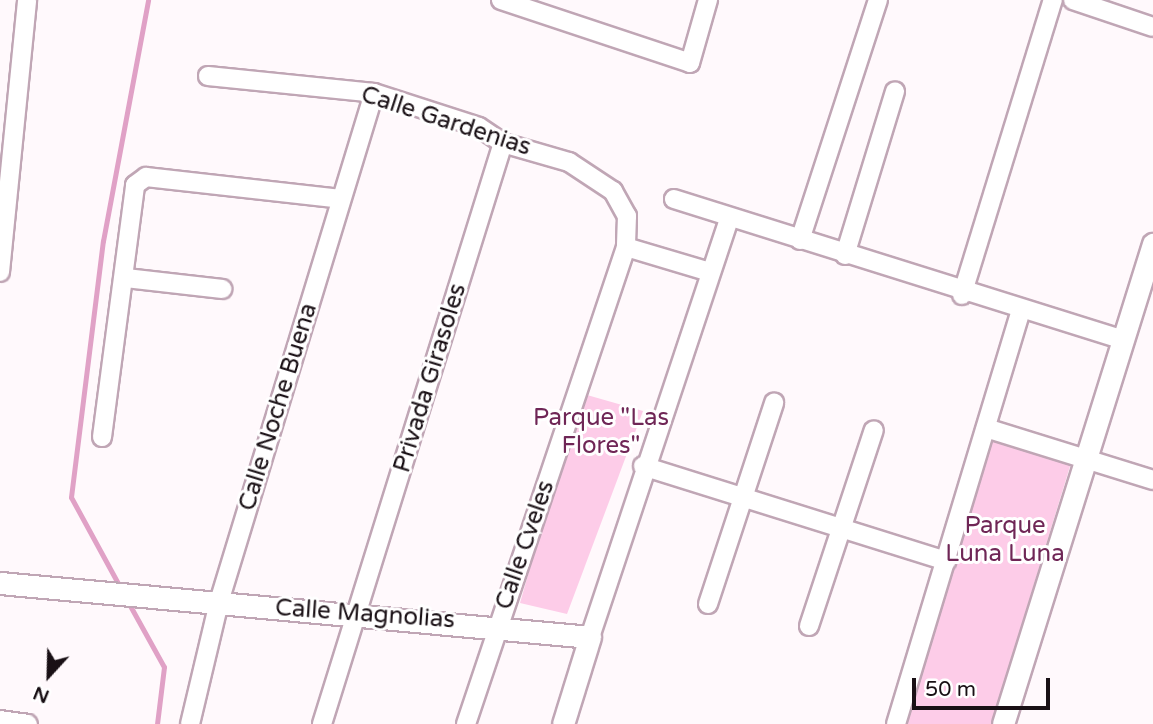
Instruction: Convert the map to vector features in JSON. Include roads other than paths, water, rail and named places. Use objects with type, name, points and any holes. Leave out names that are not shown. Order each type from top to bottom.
[{"type":"street","points":[[0,272],[6,139],[27,0]]},
{"type":"street","points":[[501,0],[550,8],[690,63],[708,0]]},
{"type":"street","points":[[800,240],[878,0]]},
{"type":"street","points":[[962,295],[1053,0]]},
{"type":"street","points":[[1073,0],[1153,27]]},
{"type":"street","name":"Calle Gardenias","points":[[208,76],[374,93],[479,127],[503,143],[569,162],[613,191],[627,216],[626,247]]},
{"type":"street","points":[[845,255],[895,92]]},
{"type":"street","name":"Calle Noche Buena","points":[[190,724],[219,602],[374,93]]},
{"type":"street","name":"Privada Girasoles","points":[[323,724],[503,143]]},
{"type":"street","points":[[102,437],[126,278],[128,205],[135,185],[146,177],[341,200]]},
{"type":"street","points":[[674,199],[962,295],[1123,340]]},
{"type":"street","points":[[563,724],[643,466],[729,218]]},
{"type":"street","points":[[1003,724],[1153,244]]},
{"type":"street","points":[[626,247],[710,272]]},
{"type":"street","name":"Calle Cveles","points":[[466,724],[626,247]]},
{"type":"street","points":[[126,278],[222,289]]},
{"type":"street","points":[[895,724],[1020,312]]},
{"type":"street","points":[[708,604],[774,403]]},
{"type":"street","points":[[986,428],[1153,480]]},
{"type":"street","points":[[809,626],[874,430]]},
{"type":"street","points":[[643,466],[946,561]]},
{"type":"street","name":"Calle Magnolias","points":[[0,583],[499,624],[590,637]]},
{"type":"street","points":[[0,720],[28,724]]},
{"type":"waterway","points":[[120,587],[71,497],[103,241],[148,0]]},
{"type":"waterway","points":[[128,602],[164,667],[157,724]]},
{"type":"park label","name":"Parque \"Las Flores\"","points":[[601,432]]},
{"type":"park label","name":"Parque Luna Luna","points":[[1005,540]]}]
